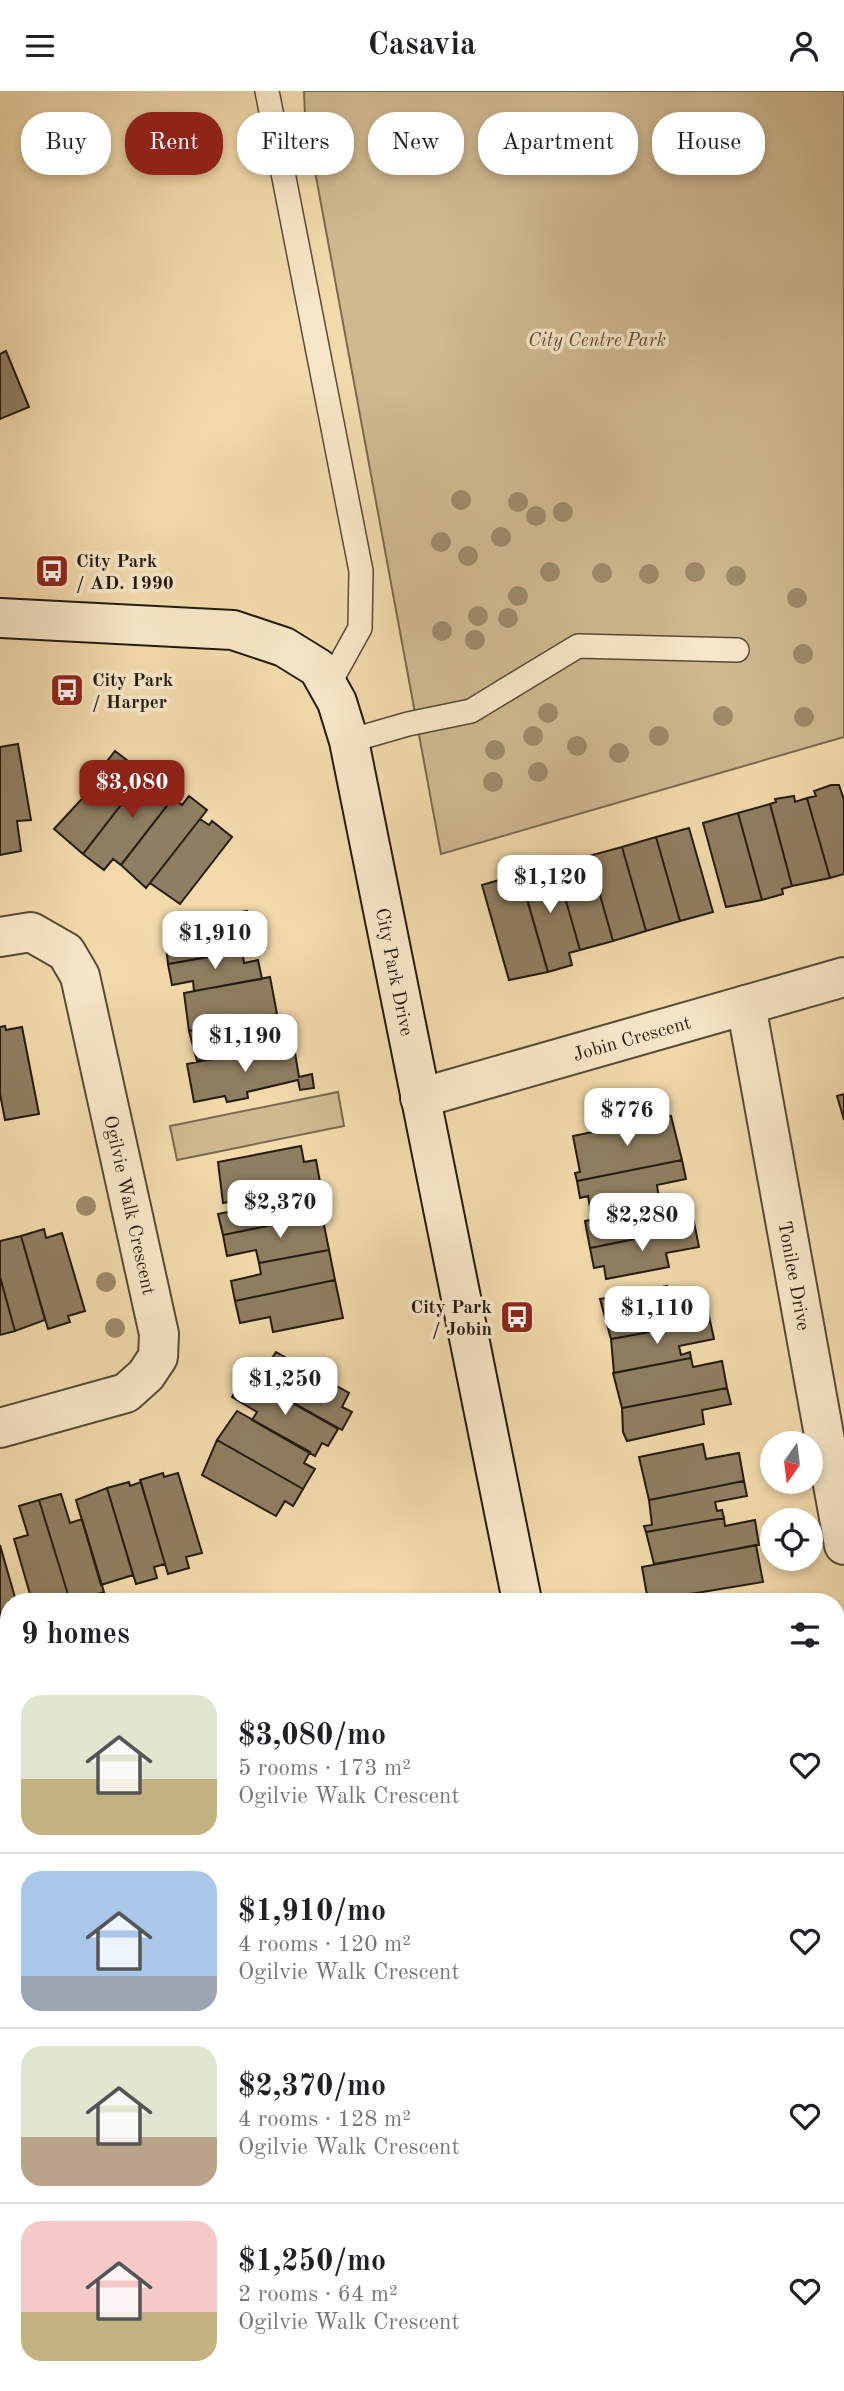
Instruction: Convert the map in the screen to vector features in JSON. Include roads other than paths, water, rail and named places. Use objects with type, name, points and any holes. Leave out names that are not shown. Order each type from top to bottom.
[{"type":"street","name":"City Park Drive","points":[[0,618],[233,630],[284,647],[318,669],[337,702],[349,741],[520,1593]]},
{"type":"street","name":"Ogilvie Walk Crescent","points":[[0,937],[31,932],[66,953],[80,976],[159,1334],[158,1357],[146,1375],[126,1393],[0,1428]]},
{"type":"street","name":"Jobin Crescent","points":[[420,1098],[844,978]]},
{"type":"street","name":"Tonilee Drive","points":[[746,1005],[836,1456],[844,1545]]},
{"type":"lane","points":[[267,91],[361,571],[360,628],[328,686]]},
{"type":"lane","points":[[349,741],[408,724],[471,711],[578,646],[737,650]]},
{"type":"place","name":"City Park / AD. 1990","points":[[52,571]]},
{"type":"place","name":"City Park / Harper","points":[[67,690]]},
{"type":"place","name":"City Park / Jobin","points":[[517,1317]]},
{"type":"park label","name":"City Centre Park","points":[[597,339]]}]
